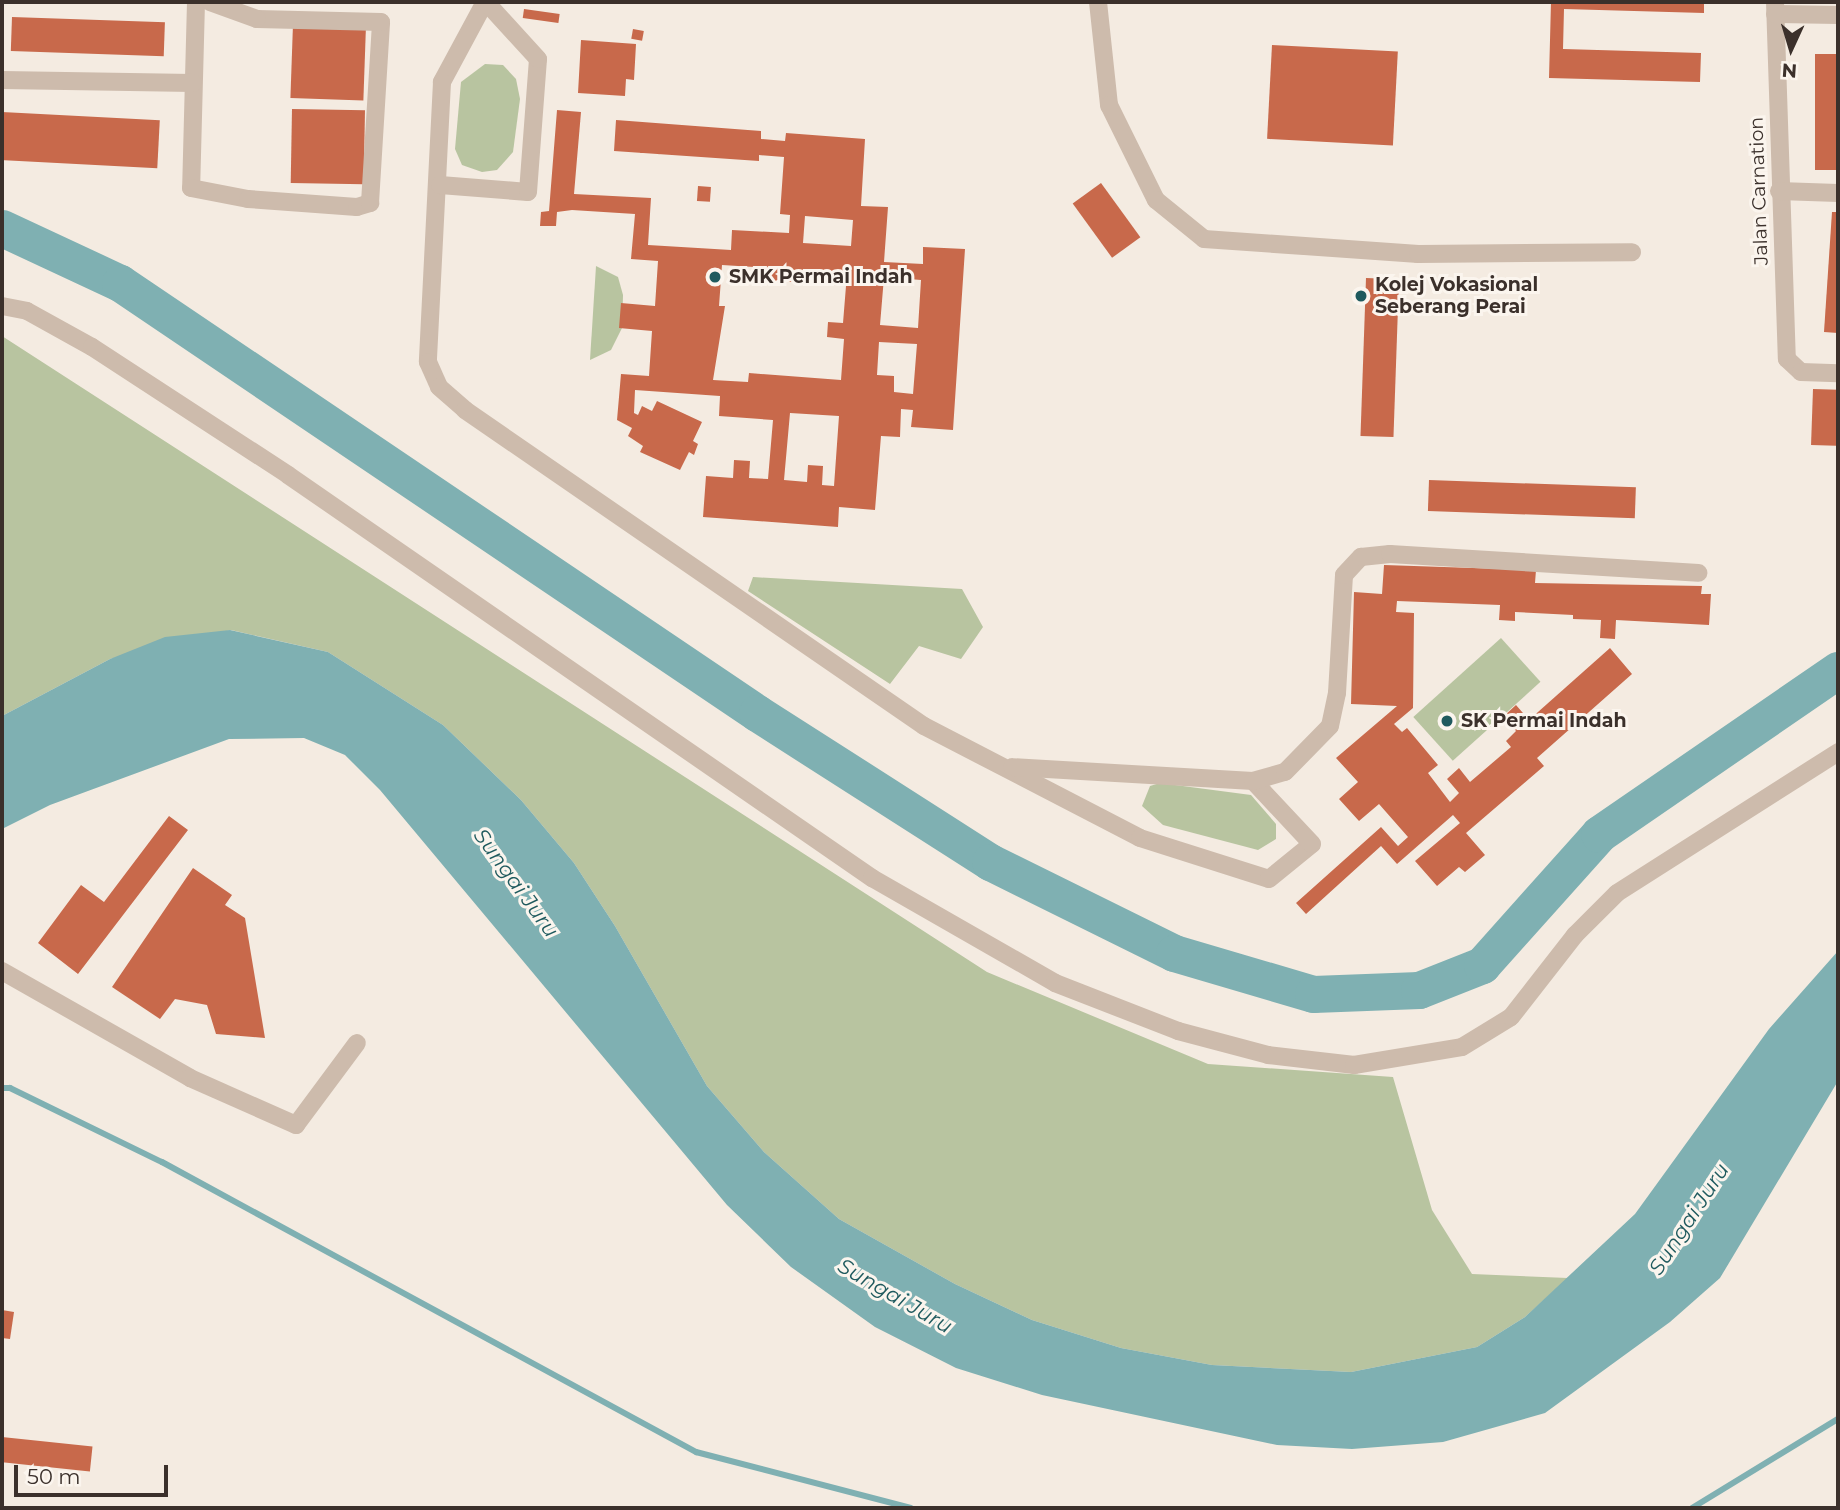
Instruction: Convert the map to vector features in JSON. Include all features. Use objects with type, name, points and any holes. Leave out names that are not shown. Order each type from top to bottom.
[{"type":"street","points":[[196,2],[191,188],[248,199],[357,207],[370,203],[381,22],[257,19],[209,2]]},
{"type":"street","points":[[439,185],[528,192],[538,59],[485,2],[442,82],[439,185],[428,362],[439,387],[465,410],[924,726],[1012,767],[1140,838],[1269,879],[1312,844],[1253,781]]},
{"type":"street","points":[[1098,2],[1109,105],[1156,200],[1205,239],[1418,254],[1632,252]]},
{"type":"street","points":[[1775,8],[1838,15]]},
{"type":"street","name":"Jalan Carnation","points":[[1775,8],[1779,191],[1787,359],[1801,372],[1838,373]]},
{"type":"street","points":[[2,80],[193,83]]},
{"type":"street","points":[[1779,191],[1838,192]]},
{"type":"street","points":[[2,306],[27,311],[92,347],[288,475],[872,878],[1055,983],[1178,1031],[1268,1055],[1354,1065],[1462,1047],[1511,1017],[1575,935],[1618,893],[1838,752]]},
{"type":"street","points":[[1012,767],[1253,781],[1285,772],[1331,726],[1337,693],[1344,575],[1362,557],[1390,554],[1698,573]]},
{"type":"street","points":[[2,971],[190,1078],[296,1125],[357,1043]]},
{"type":"green space","points":[[485,64],[503,65],[516,79],[520,99],[513,152],[497,170],[482,172],[462,165],[455,149],[461,82]]},
{"type":"green space","points":[[596,266],[618,277],[623,295],[622,328],[611,350],[590,360]]},
{"type":"green space","points":[[2,336],[987,972],[1208,1064],[1393,1077],[1432,1210],[1472,1274],[1568,1278],[1525,1317],[1477,1347],[1351,1372],[1212,1365],[1121,1348],[1032,1320],[955,1284],[839,1219],[764,1152],[707,1086],[615,926],[574,863],[521,800],[443,725],[328,652],[231,630],[110,659],[2,716]]},
{"type":"green space","points":[[753,577],[962,589],[983,627],[961,659],[919,646],[890,684],[748,591]]},
{"type":"green space","points":[[1501,638],[1540,682],[1453,761],[1413,717]]},
{"type":"green space","points":[[1160,783],[1251,795],[1276,824],[1276,839],[1258,850],[1163,825],[1142,806],[1150,786]]},
{"type":"water","name":"Sungai Juru","points":[[230,630],[328,652],[443,725],[521,800],[574,863],[615,926],[707,1086],[764,1152],[839,1219],[955,1284],[1032,1320],[1121,1348],[1212,1365],[1351,1372],[1477,1347],[1525,1317],[1635,1214],[1769,1029],[1838,951],[1838,1081],[1720,1278],[1670,1322],[1545,1413],[1443,1442],[1352,1449],[1277,1445],[1042,1395],[956,1368],[875,1327],[791,1267],[727,1205],[380,790],[345,755],[304,738],[229,739],[50,805],[2,829],[2,716],[110,659],[165,637]]},
{"type":"building","points":[[1551,2],[1704,2],[1704,13],[1564,9],[1563,49],[1701,53],[1700,82],[1549,78]]},
{"type":"building","points":[[524,9],[560,14],[558,23],[523,18]]},
{"type":"building","points":[[12,17],[165,22],[164,56],[11,51]]},
{"type":"building","points":[[293,24],[366,27],[363,101],[290,98]]},
{"type":"building","points":[[633,29],[644,31],[642,41],[631,39]]},
{"type":"building","points":[[581,40],[636,44],[634,80],[626,79],[625,96],[578,93]]},
{"type":"building","points":[[1272,45],[1398,52],[1393,145],[1267,139]]},
{"type":"building","points":[[1815,54],[1838,54],[1838,170],[1815,170]]},
{"type":"building","points":[[292,109],[365,110],[364,184],[291,183]]},
{"type":"building","points":[[557,110],[581,112],[574,194],[651,198],[648,245],[731,250],[732,230],[789,233],[790,215],[780,214],[784,157],[759,155],[759,161],[614,151],[616,120],[761,131],[761,139],[785,141],[786,133],[865,139],[861,206],[888,207],[884,262],[923,264],[923,247],[965,249],[953,430],[911,427],[913,410],[901,409],[900,437],[881,436],[875,510],[839,507],[838,527],[703,517],[706,476],[733,478],[734,460],[750,461],[749,478],[768,479],[773,420],[719,416],[720,396],[635,390],[634,413],[638,415],[642,406],[652,411],[657,401],[702,422],[693,441],[698,444],[694,455],[689,452],[680,470],[640,452],[643,446],[628,436],[632,428],[617,420],[621,374],[649,376],[652,331],[619,328],[621,303],[655,306],[658,261],[631,259],[635,214],[572,210],[557,212],[556,226],[540,226],[541,212],[549,211]],"holes":[[[805,216],[853,220],[851,246],[803,243]],[[722,265],[754,267],[753,279],[846,286],[843,323],[828,322],[827,337],[844,339],[841,380],[749,373],[748,382],[713,380],[725,306],[719,306]],[[884,277],[921,280],[918,328],[880,325]],[[879,342],[917,344],[913,394],[894,392],[894,376],[877,375]],[[790,413],[839,416],[834,486],[822,485],[823,466],[808,465],[807,482],[784,480]]]},
{"type":"building","points":[[2,112],[160,120],[157,168],[2,160]]},
{"type":"building","points":[[1101,183],[1140,237],[1112,258],[1073,204]]},
{"type":"building","points":[[698,186],[711,187],[710,202],[697,201]]},
{"type":"building","points":[[1832,212],[1838,212],[1838,333],[1824,332]]},
{"type":"building","points":[[1366,278],[1399,279],[1393,437],[1360,436]]},
{"type":"building","points":[[1813,389],[1838,390],[1836,446],[1811,445]]},
{"type":"building","points":[[1429,480],[1636,487],[1635,518],[1428,511]]},
{"type":"building","points":[[1384,565],[1536,570],[1535,583],[1702,586],[1701,594],[1711,594],[1709,625],[1616,620],[1615,639],[1600,638],[1601,620],[1573,619],[1573,615],[1515,612],[1515,621],[1499,620],[1500,605],[1397,601],[1396,612],[1414,613],[1413,708],[1394,724],[1402,732],[1407,728],[1438,765],[1428,773],[1450,802],[1459,793],[1447,779],[1459,768],[1470,782],[1511,747],[1506,741],[1516,731],[1504,716],[1516,705],[1529,720],[1610,648],[1632,674],[1537,758],[1544,766],[1466,833],[1485,855],[1465,872],[1459,867],[1437,886],[1415,861],[1460,823],[1453,815],[1397,864],[1381,846],[1306,914],[1296,903],[1381,827],[1398,846],[1408,837],[1379,804],[1359,821],[1339,799],[1358,782],[1336,758],[1397,706],[1351,704],[1354,592],[1382,594]]},
{"type":"building","points":[[169,816],[188,830],[78,974],[38,943],[81,885],[104,902]]},
{"type":"building","points":[[193,868],[232,895],[225,905],[245,918],[265,1038],[216,1034],[207,1005],[175,999],[160,1019],[112,987]]},
{"type":"building","points":[[2,1310],[14,1312],[10,1339],[2,1338]]},
{"type":"building","points":[[2,1437],[93,1447],[90,1471],[2,1462]]},
{"type":"waterway","points":[[2,228],[120,283],[757,713],[990,862],[1174,953],[1313,994],[1419,990],[1482,965],[1599,834],[1838,670]]},
{"type":"waterway","points":[[2,1088],[10,1088],[162,1162],[696,1452],[911,1508]]},
{"type":"waterway","points":[[1692,1508],[1838,1419]]},
{"type":"place","name":"SMK Permai Indah","points":[[715,277]]},
{"type":"place","name":"Kolej Vokasional Seberang Perai","points":[[1361,296]]},
{"type":"place","name":"SK Permai Indah","points":[[1447,721]]}]
